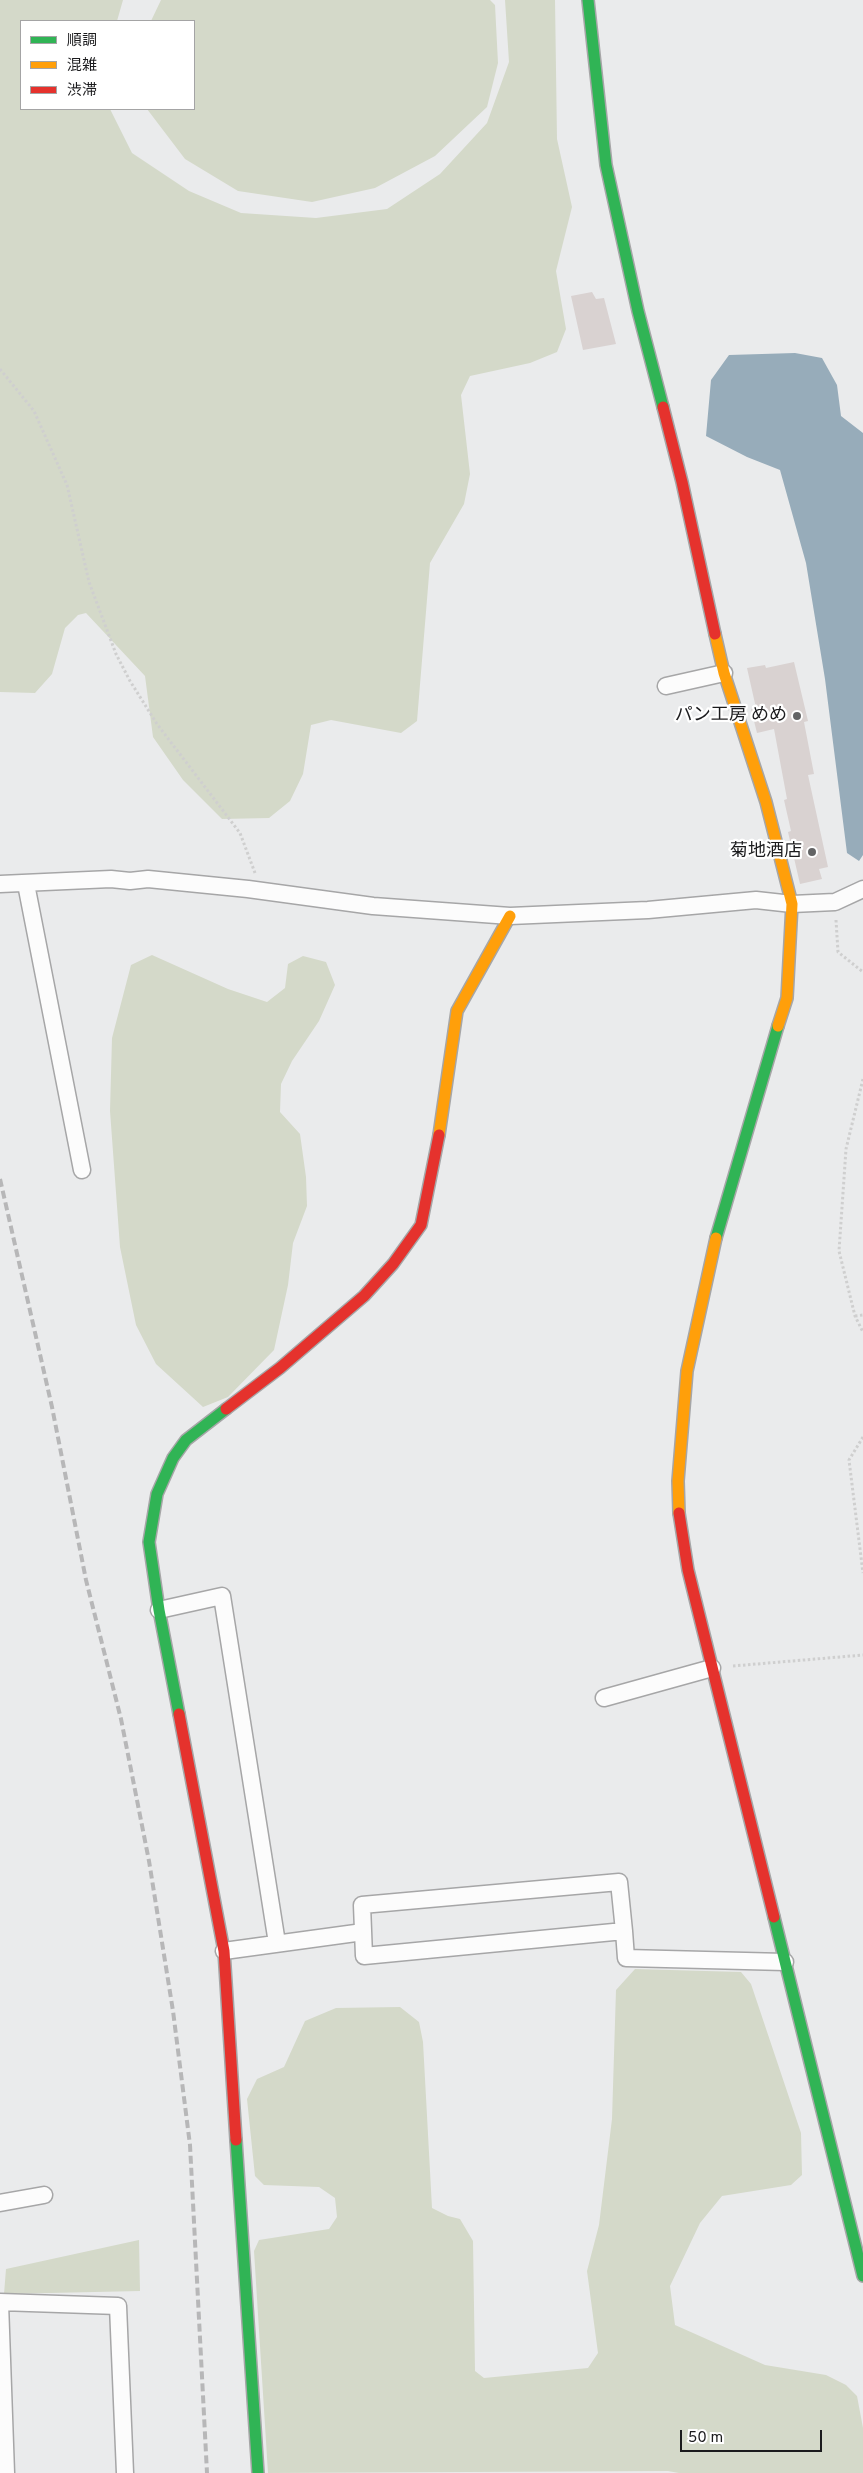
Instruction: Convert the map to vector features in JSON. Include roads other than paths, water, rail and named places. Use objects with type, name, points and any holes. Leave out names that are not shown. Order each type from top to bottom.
[{"type":"street","points":[[588,0],[606,165],[638,311],[682,482],[724,673],[766,802],[792,904],[787,998],[720,1217],[687,1371],[678,1481],[679,1517],[688,1570],[863,2276]]},
{"type":"street","points":[[666,686],[724,673]]},
{"type":"street","points":[[0,884],[111,879],[148,880],[373,906],[510,916],[648,910],[756,900],[792,904],[835,902],[863,889]]},
{"type":"street","points":[[26,884],[82,1170]]},
{"type":"street","points":[[258,2473],[224,1951],[159,1610],[149,1542],[157,1494],[172,1458],[186,1440],[280,1368],[364,1296],[393,1264],[421,1225],[435,1163],[457,1011],[510,916]]},
{"type":"street","points":[[159,1610],[222,1596],[277,1943]]},
{"type":"street","points":[[604,1698],[712,1668]]},
{"type":"street","points":[[624,1931],[364,1956],[362,1905],[619,1882],[624,1931],[626,1958],[785,1962]]},
{"type":"street","points":[[224,1951],[363,1932]]},
{"type":"street","points":[[0,2203],[44,2195]]},
{"type":"street","points":[[4,2468],[0,2303],[118,2306],[125,2473]]},
{"type":"water","points":[[795,353],[822,358],[837,385],[841,416],[863,433],[863,855],[859,861],[847,853],[825,679],[806,563],[780,470],[747,457],[706,436],[711,380],[729,355]]},
{"type":"railway","points":[[0,1179],[52,1407],[86,1580],[121,1719],[149,1861],[173,2011],[190,2145],[207,2473]]},
{"type":"place","name":"パン工房 めめ","points":[[797,716]]},
{"type":"place","name":"菊地酒店","points":[[812,852]]}]
